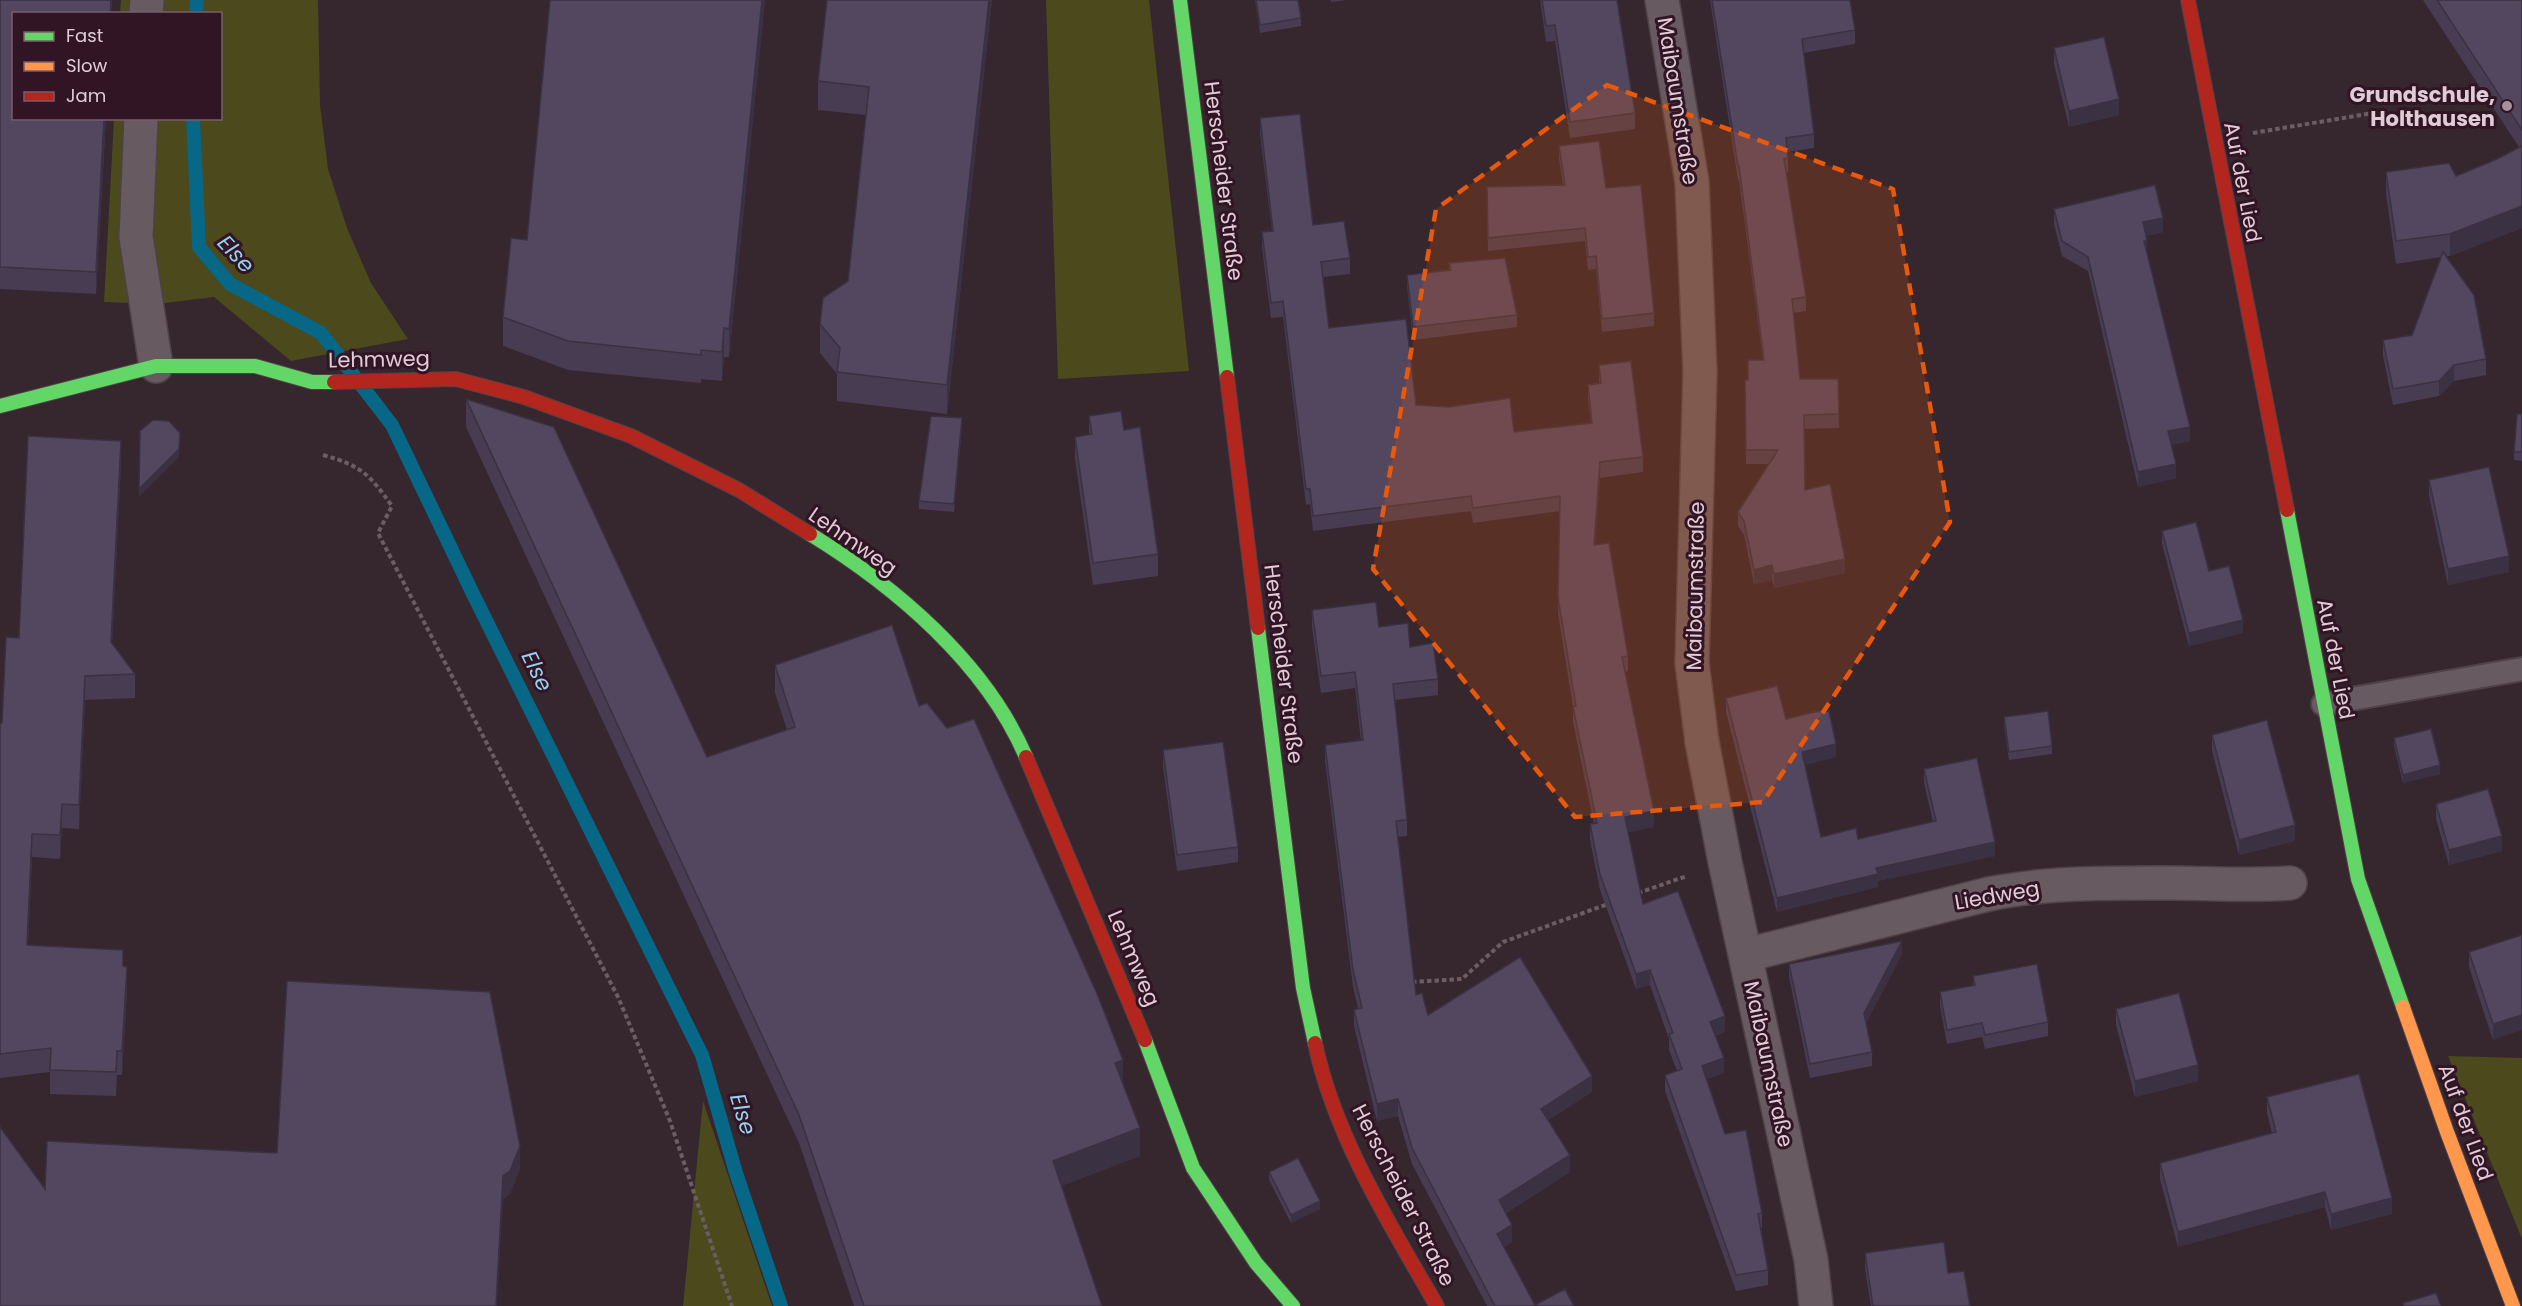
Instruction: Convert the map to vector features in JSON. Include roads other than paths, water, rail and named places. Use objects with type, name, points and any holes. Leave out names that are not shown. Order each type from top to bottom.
[{"type":"street","name":"Herscheider Straße","points":[[1180,0],[1303,988],[1320,1069],[1351,1147],[1391,1227],[1437,1306]]},
{"type":"street","name":"Maibaumstraße","points":[[1662,0],[1692,182],[1700,372],[1692,663],[1702,742],[1725,862],[1810,1260],[1816,1306]]},
{"type":"street","name":"Auf der Lied","points":[[2187,0],[2358,879],[2446,1132],[2513,1306]]},
{"type":"street","points":[[141,120],[136,237],[156,366]]},
{"type":"street","name":"Lehmweg","points":[[0,406],[156,366],[255,366],[312,382],[405,378],[456,379],[524,397],[631,436],[739,490],[838,551],[919,615],[968,663],[1012,725],[1140,1026],[1193,1168],[1256,1263],[1293,1306]]},
{"type":"street","name":"Liedweg","points":[[1746,955],[2027,886],[2172,883],[2251,886],[2290,883]]},
{"type":"lane","points":[[2323,704],[2522,669]]},
{"type":"waterway","name":"Else","points":[[196,12],[197,0]]},
{"type":"waterway","name":"Else","points":[[193,120],[199,247],[230,284],[321,333],[392,425],[473,594],[702,1055],[736,1173],[781,1306]]},
{"type":"place","name":"Grundschule, Holthausen","points":[[2507,106]]}]
